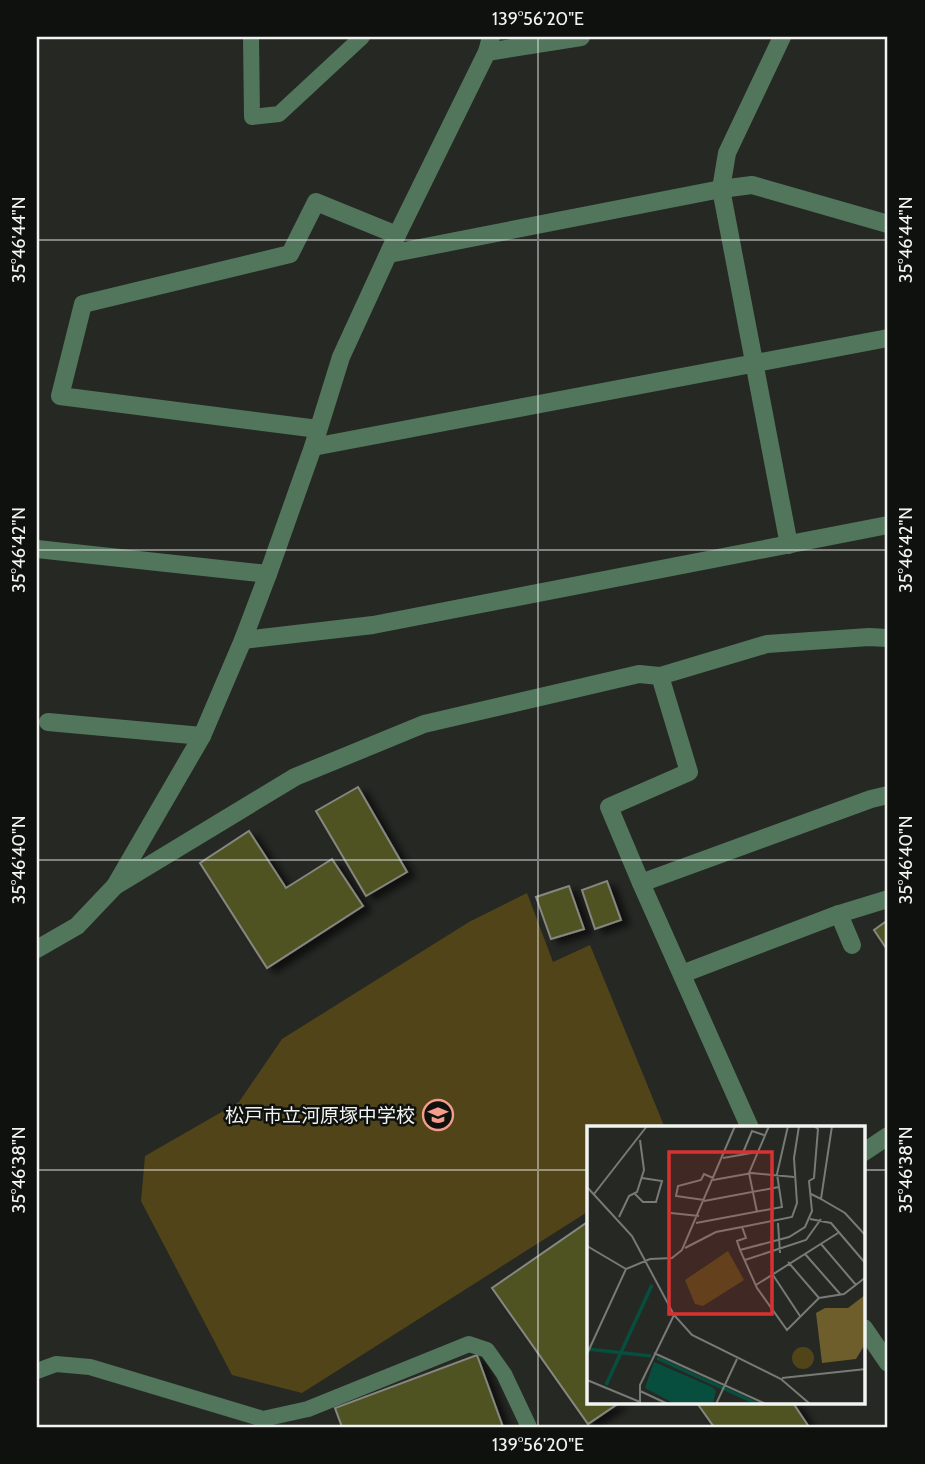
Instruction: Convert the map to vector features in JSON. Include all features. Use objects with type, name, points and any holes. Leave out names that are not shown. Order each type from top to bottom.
[{"type":"street","points":[[37,949],[78,926],[115,886],[202,736],[268,574],[316,438],[341,357],[489,44],[581,37]]},
{"type":"street","points":[[782,37],[727,153],[721,189],[789,545]]},
{"type":"street","points":[[389,254],[752,185],[888,224]]},
{"type":"street","points":[[397,235],[316,202],[290,254],[83,304],[60,396],[316,438],[888,338]]},
{"type":"street","points":[[243,640],[373,625],[888,525]]},
{"type":"street","points":[[37,549],[268,574]]},
{"type":"street","points":[[115,886],[295,777],[424,724],[639,674],[660,676],[767,644],[888,638]]},
{"type":"street","points":[[660,676],[689,772],[609,807],[749,1126]]},
{"type":"street","points":[[48,722],[202,736]]},
{"type":"street","points":[[641,883],[888,795]]},
{"type":"street","points":[[682,974],[839,914],[888,899]]},
{"type":"street","points":[[839,914],[852,945]]},
{"type":"street","points":[[866,1151],[888,1136]]},
{"type":"street","points":[[866,1331],[888,1363]]},
{"type":"lane","points":[[251,37],[253,117],[279,114],[362,37]]},
{"type":"lane","points":[[37,1371],[56,1364],[90,1367],[263,1419],[308,1409],[469,1343],[487,1350],[504,1374],[529,1427]]},
{"type":"shaded area","points":[[527,893],[553,962],[590,945],[664,1126],[587,1126],[587,1212],[302,1393],[232,1375],[141,1201],[145,1156],[239,1102],[282,1039],[469,922]]},
{"type":"building","points":[[358,787],[407,872],[366,896],[316,811]]},
{"type":"building","points":[[249,831],[286,888],[332,859],[363,906],[267,968],[200,863]]},
{"type":"building","points":[[607,881],[621,920],[595,929],[582,890]]},
{"type":"building","points":[[569,886],[584,929],[551,939],[536,897]]},
{"type":"building","points":[[888,920],[888,951],[874,930]]},
{"type":"building","points":[[587,1222],[587,1404],[618,1404],[588,1424],[492,1288]]},
{"type":"building","points":[[477,1355],[503,1427],[342,1427],[335,1408]]},
{"type":"building","points":[[698,1404],[794,1404],[809,1427],[714,1427]]},
{"type":"place","name":"松戸市立河原塚中学校","points":[[438,1115]]}]
